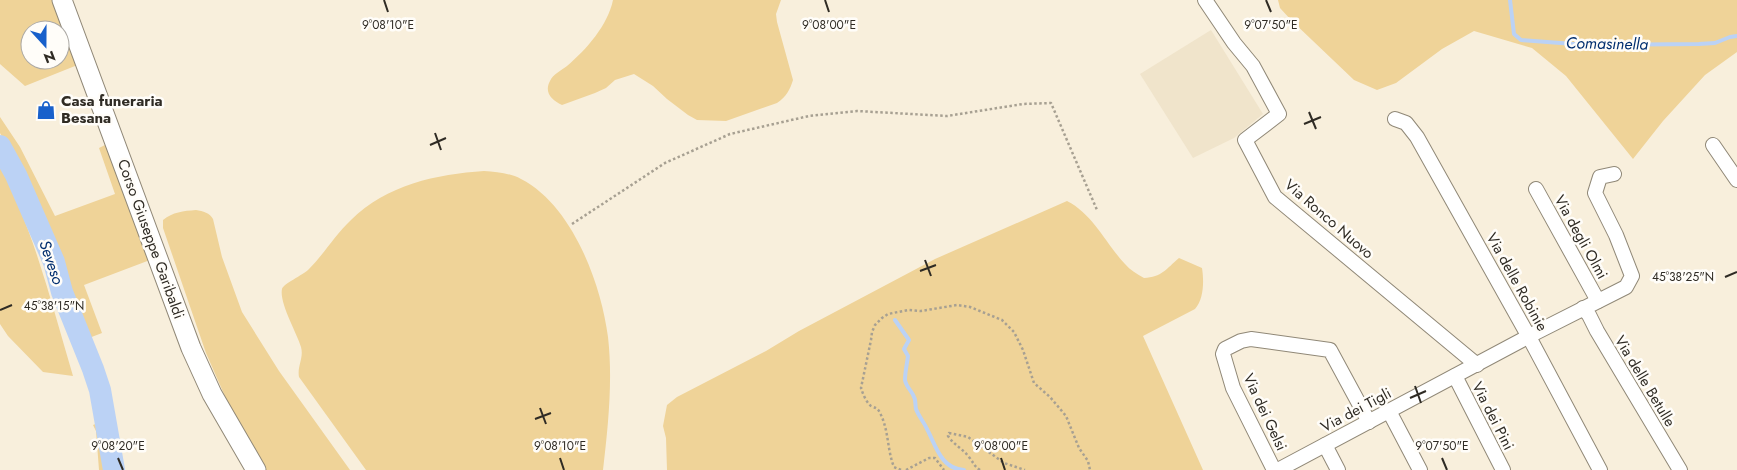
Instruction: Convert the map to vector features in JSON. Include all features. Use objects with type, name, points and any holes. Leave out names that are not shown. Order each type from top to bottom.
[{"type":"main road","name":"Corso Giuseppe Garibaldi","points":[[62,0],[191,348],[212,394],[256,470]]},
{"type":"street","name":"Via Ronco Nuovo","points":[[1205,0],[1234,43],[1253,66],[1279,114],[1245,140],[1275,198],[1477,364]]},
{"type":"street","name":"Via delle Robinie","points":[[1395,119],[1406,123],[1417,137],[1529,337],[1600,470]]},
{"type":"street","points":[[1713,145],[1737,180]]},
{"type":"street","name":"Via degli Olmi","points":[[1529,337],[1626,287],[1632,276],[1616,235],[1595,193],[1600,177],[1614,174]]},
{"type":"street","name":"Via degli Olmi","points":[[1536,188],[1598,301]]},
{"type":"street","name":"Via delle Betulle","points":[[1583,308],[1589,315],[1680,470]]},
{"type":"street","name":"Via dei Tigli","points":[[1278,470],[1529,337]]},
{"type":"street","name":"Via dei Gelsi","points":[[1274,470],[1233,388],[1223,354],[1225,349],[1241,340],[1251,339],[1330,350],[1368,422]]},
{"type":"street","name":"Via dei Pini","points":[[1455,376],[1503,470]]},
{"type":"street","points":[[1389,411],[1420,470]]},
{"type":"street","points":[[1325,445],[1338,470]]},
{"type":"path","points":[[572,224],[665,163],[730,134],[809,116],[857,111],[947,116],[1023,104],[1051,102],[1097,210]]},
{"type":"path","points":[[901,470],[894,467],[890,459],[889,442],[880,412],[871,405],[861,388],[872,340],[872,332],[875,325],[888,314],[957,305],[970,307],[1002,320],[1014,332],[1023,350],[1034,383],[1050,397],[1066,416],[1079,448],[1088,461],[1090,470]]},
{"type":"path","points":[[980,470],[950,439],[949,433],[968,437],[1004,463],[1025,470]]},
{"type":"path","points":[[906,470],[929,458],[935,458],[944,470]]},
{"type":"shaded area","points":[[0,0],[54,0],[62,20],[20,20],[20,70],[65,70],[25,86],[0,64]]},
{"type":"shaded area","points":[[613,0],[781,0],[776,14],[793,80],[789,90],[777,103],[726,121],[697,120],[667,99],[653,86],[634,74],[615,80],[606,88],[595,93],[562,105],[558,103],[548,92],[548,85],[551,79],[582,52],[595,36],[606,19]]},
{"type":"shaded area","points":[[1278,0],[1737,0],[1737,52],[1705,75],[1663,121],[1633,159],[1566,76],[1532,48],[1474,31],[1442,49],[1396,83],[1377,90],[1354,80],[1291,20],[1280,8]]},
{"type":"shaded area","points":[[1211,30],[1263,114],[1234,138],[1193,158],[1140,74]]},
{"type":"shaded area","points":[[70,39],[80,64],[70,68]]},
{"type":"shaded area","points":[[0,117],[20,147],[55,216],[115,194],[99,148],[109,143],[150,260],[84,285],[102,333],[89,338],[54,240],[0,133]]},
{"type":"shaded area","points":[[0,165],[33,242],[73,376],[43,372],[8,336],[0,324]]},
{"type":"shaded area","points":[[484,171],[512,175],[539,191],[555,207],[569,226],[591,270],[599,293],[608,337],[610,370],[607,437],[603,470],[366,470],[299,377],[302,355],[301,347],[283,302],[283,287],[309,269],[351,220],[380,198],[413,183],[448,175]]},
{"type":"shaded area","points":[[1067,201],[1092,221],[1127,266],[1144,278],[1160,274],[1179,258],[1202,268],[1202,295],[1195,309],[1143,336],[1203,470],[667,470],[666,438],[663,426],[667,405],[677,397],[935,259]]},
{"type":"shaded area","points":[[196,210],[210,215],[213,219],[222,257],[242,312],[279,371],[350,470],[264,470],[238,426],[206,353],[163,228],[163,220],[171,215],[182,211]]},
{"type":"shaded area","points":[[98,423],[106,470],[99,470],[96,431],[93,425]]},
{"type":"waterway","name":"Comasinella","points":[[1510,0],[1514,34],[1521,40],[1587,45],[1699,44],[1715,43],[1737,36]]},
{"type":"waterway","name":"Seveso","points":[[0,146],[16,175],[54,262],[62,292],[93,369],[100,390],[114,470]]},
{"type":"waterway","points":[[895,320],[909,340],[904,349],[908,356],[905,380],[915,398],[917,412],[940,456],[950,466],[964,470]]},
{"type":"place","name":"Casa funeraria Besana","points":[[46,110]]}]
